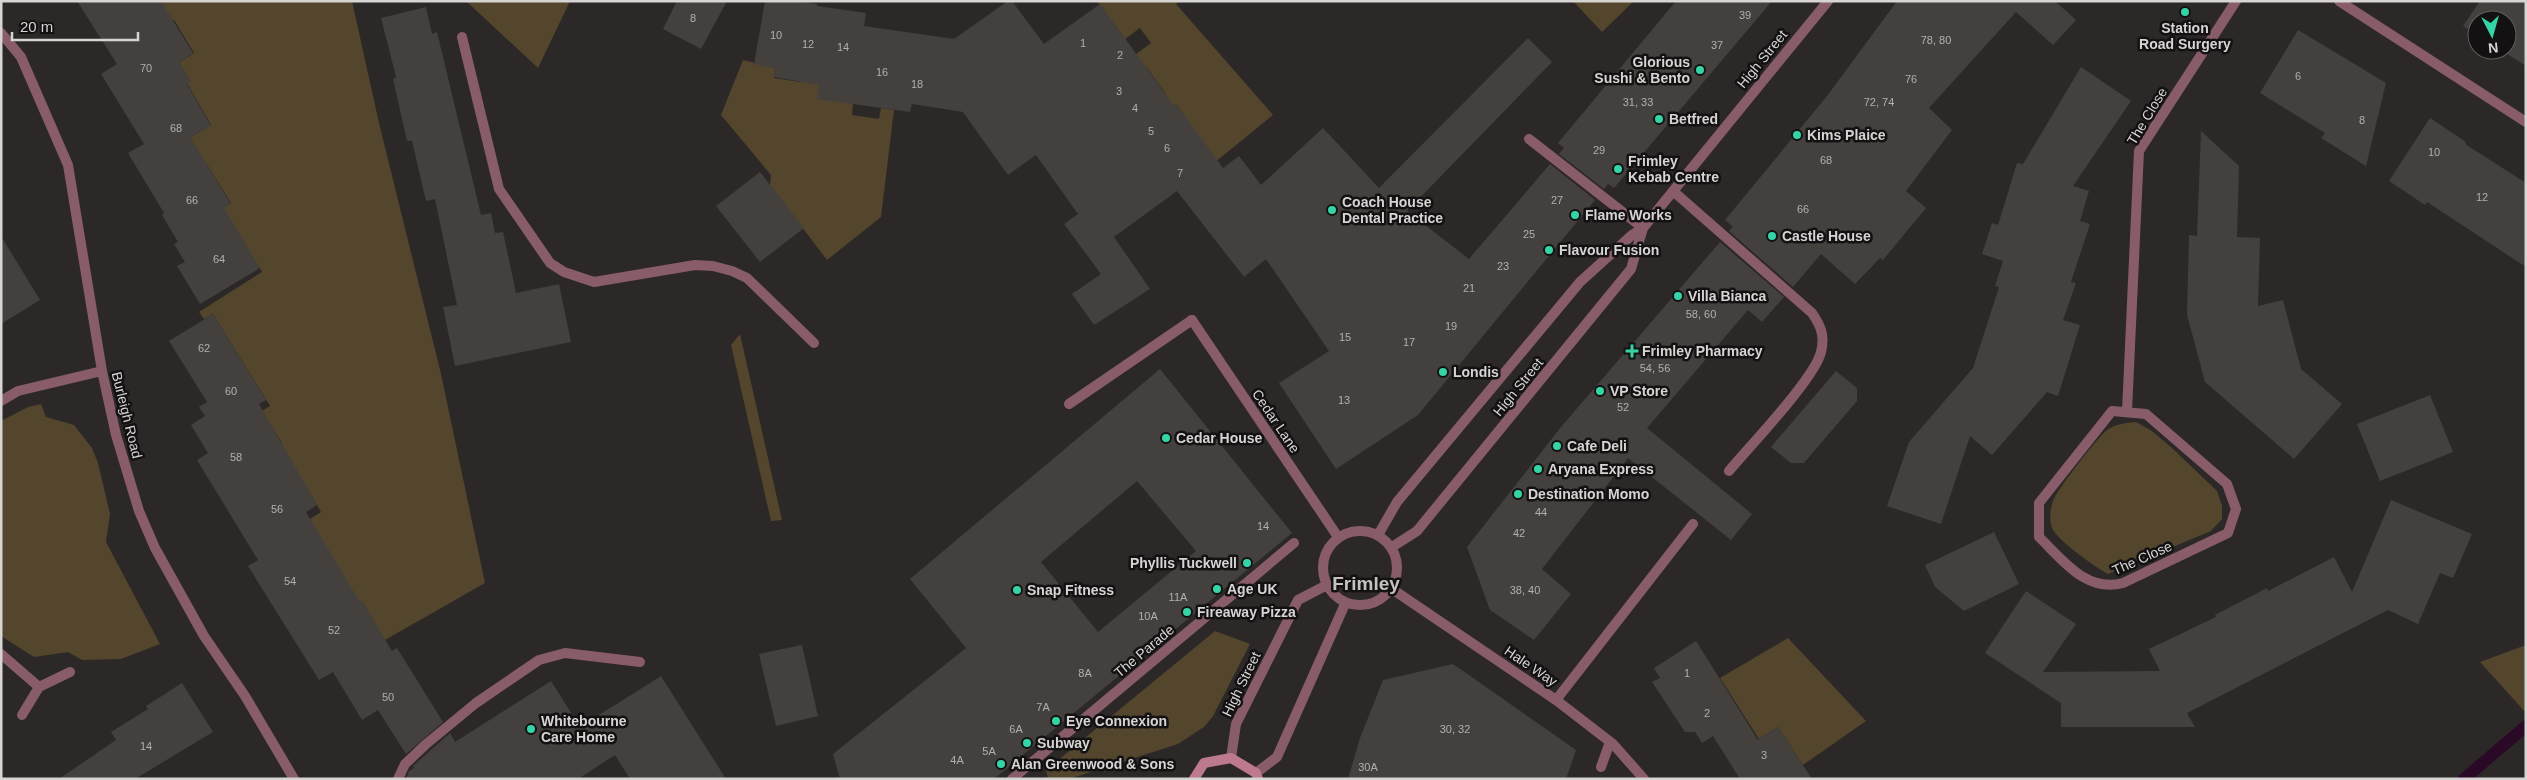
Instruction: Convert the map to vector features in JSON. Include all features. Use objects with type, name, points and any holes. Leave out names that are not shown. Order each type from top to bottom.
[{"type":"main road","points":[[1194,779],[1204,764],[1231,758],[1257,776]]},
{"type":"street","name":"High Street","points":[[1378,535],[1397,502],[1580,282],[1632,235],[1643,228],[1828,1]]},
{"type":"street","name":"The Close","points":[[2127,411],[2139,150],[2236,1]]},
{"type":"street","points":[[2339,1],[2526,122]]},
{"type":"street","name":"Burleigh Road","points":[[1,33],[21,57],[68,165],[102,371],[116,435],[139,511],[155,548],[204,636],[245,696],[294,779]]},
{"type":"street","points":[[462,38],[499,189],[550,263],[564,272],[594,282],[695,266],[713,266],[732,271],[747,278],[814,343]]},
{"type":"street","points":[[1529,139],[1643,228]]},
{"type":"street","points":[[1673,191],[1812,313],[1821,325],[1823,339],[1821,354],[1811,374],[1729,471]]},
{"type":"street","name":"High Street","points":[[1392,547],[1417,531],[1600,309],[1631,269],[1643,228]]},
{"type":"street","name":"Cedar Lane","points":[[1069,404],[1192,320],[1338,538]]},
{"type":"street","points":[[1,401],[18,391],[102,371]]},
{"type":"street","name":"The Close","points":[[2112,411],[2127,411],[2146,414],[2227,484],[2236,509],[2228,532],[2110,587],[2084,580],[2039,537],[2040,503],[2112,411]]},
{"type":"street","points":[[1556,700],[1693,524]]},
{"type":"street","points":[[1358,530],[1378,535],[1392,547],[1398,569],[1392,589],[1371,606],[1345,604],[1325,586],[1322,559],[1338,538],[1358,530]]},
{"type":"street","name":"The Parade","points":[[1012,779],[1294,543]]},
{"type":"street","name":"High Street","points":[[1231,758],[1236,724],[1298,600],[1325,586]]},
{"type":"street","name":"Hale Way","points":[[1392,589],[1556,700],[1610,742],[1644,779]]},
{"type":"street","points":[[1257,776],[1277,757],[1345,604]]},
{"type":"street","points":[[398,779],[405,764],[425,745],[476,703],[539,660],[565,653],[640,662]]},
{"type":"street","points":[[1,654],[39,687]]},
{"type":"street","points":[[22,715],[39,687],[70,672]]},
{"type":"street","points":[[1601,767],[1610,742]]},
{"type":"shaded area","points":[[161,1],[352,1],[379,123],[441,374],[485,583],[385,640],[362,601],[341,614],[310,519],[321,512],[306,486],[267,454],[282,443],[262,411],[270,406],[213,314],[204,319],[199,312],[262,272],[249,251],[212,216],[231,203],[206,163],[179,144],[211,125],[187,83],[190,81],[179,62],[194,53],[174,20],[158,30]]},
{"type":"shaded area","points":[[466,1],[570,1],[538,68]]},
{"type":"shaded area","points":[[1097,1],[1179,1],[1176,4],[1273,115],[1214,163],[1177,105],[1159,117],[1150,104],[1165,93],[1147,68],[1130,81],[1120,66],[1151,43],[1140,28],[1125,39]]},
{"type":"shaded area","points":[[1573,1],[1634,1],[1602,32]]},
{"type":"shaded area","points":[[743,60],[775,68],[774,78],[800,82],[802,73],[853,103],[852,115],[879,119],[881,108],[894,110],[881,217],[827,260],[770,185],[771,175],[721,115]]},
{"type":"shaded area","points":[[740,334],[782,520],[771,521],[731,345]]},
{"type":"shaded area","points":[[41,404],[46,417],[74,425],[92,448],[98,463],[110,514],[106,542],[160,644],[121,659],[82,660],[68,652],[34,657],[1,636],[1,421],[28,407]]},
{"type":"shaded area","points":[[2136,422],[2152,431],[2171,447],[2217,491],[2222,506],[2222,519],[2211,531],[2108,574],[2061,540],[2050,522],[2051,507],[2062,486],[2106,431],[2120,424]]},
{"type":"shaded area","points":[[1215,631],[1250,644],[1213,716],[1204,727],[1178,744],[1069,779],[1048,779],[1046,770]]},
{"type":"shaded area","points":[[1788,638],[1866,721],[1803,765],[1778,727],[1759,739],[1720,678]]},
{"type":"shaded area","points":[[2526,645],[2526,713],[2480,662]]},
{"type":"building","points":[[77,1],[161,1],[193,53],[179,62],[190,81],[187,84],[211,126],[190,137],[231,204],[224,208],[260,268],[200,304],[177,266],[185,262],[174,244],[178,242],[162,215],[164,213],[128,153],[144,144],[101,74],[117,64]]},
{"type":"building","points":[[677,1],[727,1],[701,49],[663,29]]},
{"type":"building","points":[[765,1],[797,1],[866,13],[864,26],[954,39],[1008,1],[1012,1],[1044,44],[1100,4],[1174,106],[1176,104],[1223,168],[1239,156],[1261,185],[1323,128],[1379,188],[1528,38],[1552,62],[1407,211],[1469,259],[1550,164],[1595,200],[1418,415],[1336,469],[1279,383],[1329,351],[1266,259],[1244,277],[1177,191],[1114,237],[1150,289],[1094,325],[1072,294],[1101,274],[1064,224],[1078,214],[1036,155],[1008,175],[963,112],[912,104],[910,112],[817,99],[819,85],[774,77],[775,68],[754,64]]},
{"type":"building","points":[[1676,1],[1772,1],[1614,188],[1608,184],[1604,189],[1559,154],[1564,148],[1558,143]]},
{"type":"building","points":[[1897,1],[2055,1],[2076,20],[2053,45],[2016,12],[1929,108],[1952,130],[1906,191],[1926,208],[1883,260],[1880,258],[1855,284],[1821,254],[1793,287],[1729,231],[1733,227],[1725,220],[1827,96]]},
{"type":"building","points":[[2480,1],[2526,1],[2526,66],[2517,60],[2517,10],[2474,10]]},
{"type":"building","points":[[426,7],[432,34],[437,32],[481,215],[491,213],[495,233],[503,232],[516,293],[559,284],[571,342],[455,366],[443,307],[457,305],[435,199],[426,201],[412,141],[407,141],[393,79],[396,77],[381,18]]},
{"type":"building","points":[[2467,20],[2467,29],[2463,26]]},
{"type":"building","points":[[2298,30],[2386,83],[2366,166],[2321,138],[2325,133],[2260,93]]},
{"type":"building","points":[[2081,67],[2131,101],[2073,186],[2089,191],[2080,221],[2090,224],[2071,282],[2076,283],[2063,320],[2080,325],[2058,396],[2047,392],[1992,455],[1970,436],[1941,524],[1887,506],[1909,442],[1973,368],[1999,287],[1995,286],[2003,261],[1982,254],[1992,223],[1998,225],[2017,163],[2023,164]]},
{"type":"building","points":[[2430,118],[2466,142],[2465,144],[2526,183],[2526,267],[2427,202],[2425,205],[2389,181]]},
{"type":"building","points":[[2201,131],[2239,166],[2237,237],[2260,238],[2258,306],[2283,300],[2301,369],[2342,404],[2294,459],[2205,382],[2187,315],[2189,235],[2197,236]]},
{"type":"building","points":[[760,172],[804,228],[760,262],[716,206]]},
{"type":"building","points":[[1,236],[40,300],[1,324]]},
{"type":"building","points":[[1720,242],[1784,297],[1762,322],[1748,310],[1647,428],[1752,514],[1731,540],[1628,458],[1542,569],[1571,594],[1534,640],[1490,610],[1467,547],[1561,427]]},
{"type":"building","points":[[213,314],[266,400],[259,404],[317,505],[306,512],[360,602],[362,601],[392,651],[397,648],[443,722],[406,754],[378,710],[362,720],[333,672],[319,680],[248,566],[258,560],[197,460],[208,453],[191,425],[205,416],[199,407],[207,402],[169,341]]},
{"type":"building","points":[[1160,369],[1292,533],[994,779],[840,779],[833,754],[966,648],[910,579]],"holes":[[[1137,481],[1196,551],[1098,632],[1041,562]]]},
{"type":"building","points":[[1836,371],[1857,388],[1857,401],[1804,463],[1791,463],[1771,447]]},
{"type":"building","points":[[2430,395],[2453,452],[2380,481],[2357,424]]},
{"type":"building","points":[[2391,500],[2472,534],[2453,578],[2440,573],[2418,624],[2388,610],[2187,713],[2195,727],[2061,727],[2061,703],[1985,653],[2026,591],[2076,624],[2043,672],[2160,671],[2149,649],[2216,617],[2215,615],[2267,588],[2268,591],[2334,557],[2352,592]]},
{"type":"building","points":[[1994,532],[2019,584],[1964,611],[1935,587],[1925,565]]},
{"type":"building","points":[[1696,641],[1758,740],[1778,727],[1812,779],[1740,779],[1713,736],[1702,743],[1695,732],[1685,732],[1652,682],[1660,678],[1654,668]]},
{"type":"building","points":[[802,645],[818,716],[776,726],[759,654]]},
{"type":"building","points":[[1453,664],[1576,750],[1566,779],[1348,779],[1360,738],[1383,680]]},
{"type":"building","points":[[661,676],[726,779],[630,779],[615,755],[578,779],[406,779],[409,771],[414,768],[413,766],[450,733],[455,742],[551,681],[580,727]]},
{"type":"building","points":[[182,683],[213,732],[135,779],[59,779],[116,740],[111,732],[148,709],[146,706]]},
{"type":"waterway","points":[[2464,779],[2526,726]]},
{"type":"place","name":"Station Road Surgery","points":[[2185,12]]},
{"type":"place","name":"Glorious Sushi & Bento","points":[[1700,70]]},
{"type":"place","name":"Betfred","points":[[1659,119]]},
{"type":"place","name":"Kims Plaice","points":[[1797,135]]},
{"type":"place","name":"Frimley Kebab Centre","points":[[1618,169]]},
{"type":"place","name":"Coach House Dental Practice","points":[[1332,210]]},
{"type":"place","name":"Flame Works","points":[[1575,215]]},
{"type":"place","name":"Castle House","points":[[1772,236]]},
{"type":"place","name":"Flavour Fusion","points":[[1549,250]]},
{"type":"place","name":"Villa Bianca","points":[[1678,296]]},
{"type":"place","name":"Frimley Pharmacy","points":[[1632,351]]},
{"type":"place","name":"Londis","points":[[1443,372]]},
{"type":"place","name":"VP Store","points":[[1600,391]]},
{"type":"place","name":"Cedar House","points":[[1166,438]]},
{"type":"place","name":"Cafe Deli","points":[[1557,446]]},
{"type":"place","name":"Aryana Express","points":[[1538,469]]},
{"type":"place","name":"Destination Momo","points":[[1518,494]]},
{"type":"place","name":"Phyllis Tuckwell","points":[[1247,563]]},
{"type":"place","name":"Age UK","points":[[1217,589]]},
{"type":"place","name":"Snap Fitness","points":[[1017,590]]},
{"type":"place","name":"Fireaway Pizza","points":[[1187,612]]},
{"type":"place","name":"Eye Connexion","points":[[1056,721]]},
{"type":"place","name":"Whitebourne Care Home","points":[[531,729]]},
{"type":"place","name":"Subway","points":[[1027,743]]},
{"type":"place","name":"Alan Greenwood & Sons","points":[[1001,764]]},
{"type":"district","name":"Frimley","points":[[1366,583]]}]
